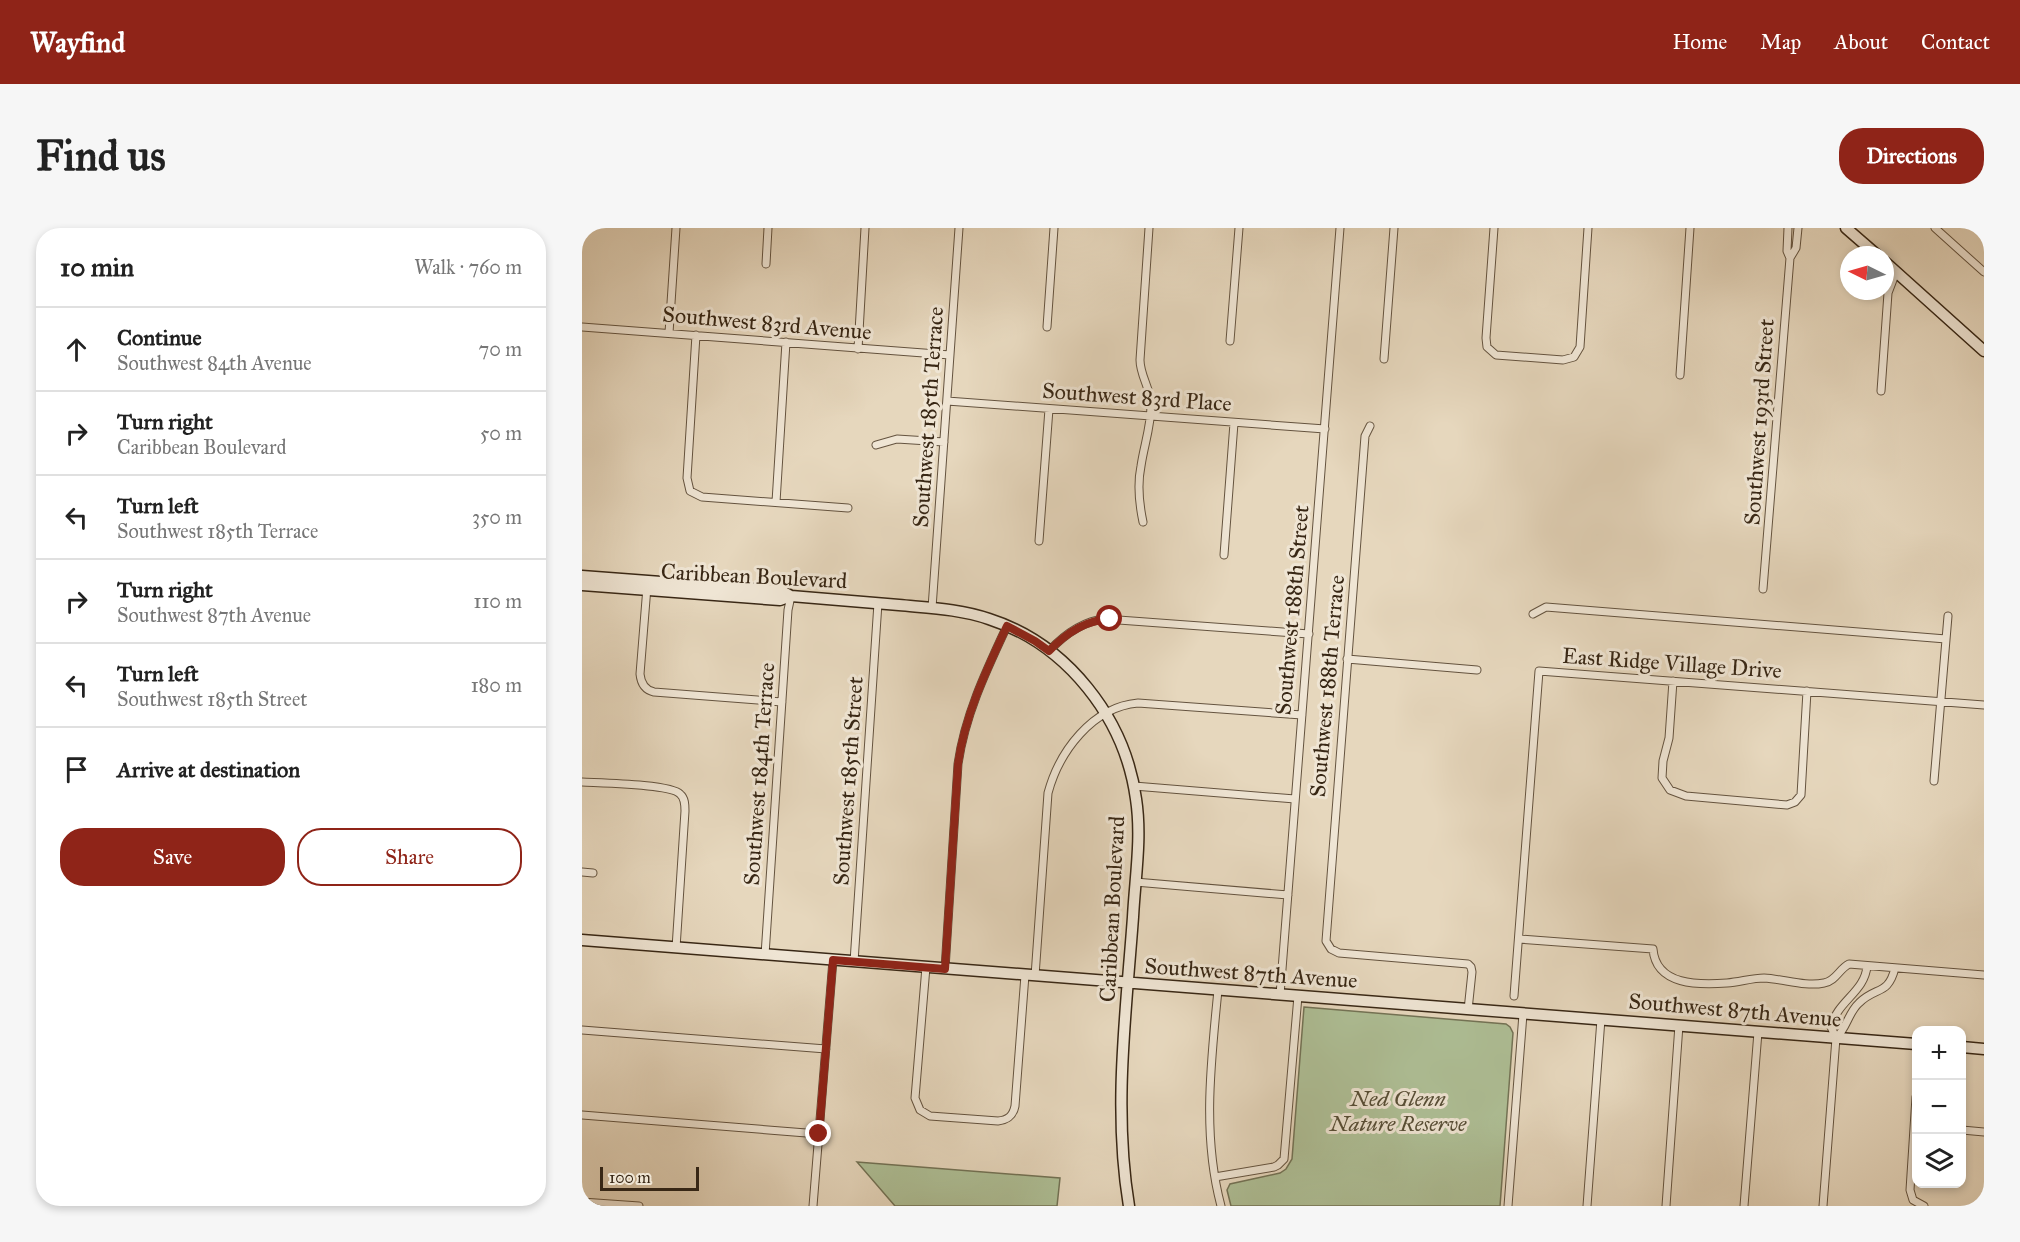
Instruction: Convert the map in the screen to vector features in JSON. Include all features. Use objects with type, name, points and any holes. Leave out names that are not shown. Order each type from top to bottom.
[{"type":"street","points":[[669,333],[676,228]]},
{"type":"street","points":[[766,264],[768,228]]},
{"type":"street","points":[[858,348],[866,228]]},
{"type":"street","name":"Southwest 185th Terrace","points":[[932,608],[959,228]]},
{"type":"street","points":[[1047,327],[1054,228]]},
{"type":"street","points":[[1143,522],[1139,484],[1150,417],[1149,393],[1140,365],[1149,228]]},
{"type":"street","points":[[1230,341],[1239,228]]},
{"type":"street","name":"Southwest 188th Street","points":[[1280,995],[1340,228]]},
{"type":"street","points":[[1384,359],[1394,228]]},
{"type":"street","points":[[1494,228],[1486,341],[1489,349],[1493,354],[1499,355],[1563,360],[1574,357],[1580,347],[1588,228]]},
{"type":"street","points":[[1680,375],[1690,228]]},
{"type":"street","name":"Southwest 193rd Street","points":[[1764,589],[1790,258],[1787,251],[1788,228]]},
{"type":"street","name":"Southwest 193rd Street","points":[[1790,258],[1795,252],[1798,228]]},
{"type":"street","points":[[1846,228],[1867,246]]},
{"type":"street","points":[[1935,228],[1984,272]]},
{"type":"street","points":[[1787,240],[1797,240]]},
{"type":"street","points":[[1881,391],[1888,293],[1896,272],[1984,351]]},
{"type":"street","name":"Southwest 83rd Avenue","points":[[582,327],[950,355]]},
{"type":"street","points":[[696,335],[687,478],[690,491],[702,497],[848,508]]},
{"type":"street","points":[[776,502],[786,342]]},
{"type":"street","name":"Southwest 83rd Place","points":[[946,401],[1325,429]]},
{"type":"street","points":[[1040,541],[1049,409]]},
{"type":"street","points":[[1224,555],[1234,423]]},
{"type":"street","name":"Southwest 188th Terrace","points":[[1370,426],[1365,436],[1327,944],[1339,953],[1470,965],[1472,972],[1468,1010]]},
{"type":"street","points":[[876,445],[897,439],[944,442]]},
{"type":"street","points":[[582,576],[647,585],[640,674],[641,682],[645,687],[654,692],[782,702]]},
{"type":"street","name":"Caribbean Boulevard","points":[[582,585],[647,585],[782,591],[791,597],[932,608],[971,614],[1007,626],[1035,641],[1080,680],[1106,714],[1123,747],[1134,786],[1138,830],[1120,1118],[1122,1159],[1129,1206]]},
{"type":"street","name":"Southwest 184th Terrace","points":[[765,955],[788,609],[791,597]]},
{"type":"street","name":"Southwest 185th Street","points":[[854,962],[878,603]]},
{"type":"street","points":[[1533,614],[1546,607],[1946,639]]},
{"type":"street","points":[[1934,781],[1948,616]]},
{"type":"street","points":[[1049,651],[1075,629],[1093,621],[1105,619],[1309,634]]},
{"type":"street","points":[[945,969],[960,748],[971,708],[1007,626]]},
{"type":"street","points":[[1347,660],[1477,670]]},
{"type":"street","name":"East Ridge Village Drive","points":[[1514,996],[1539,671],[1984,705]]},
{"type":"street","points":[[1674,681],[1669,738],[1663,761],[1663,781],[1670,790],[1686,796],[1782,805],[1795,802],[1801,795],[1807,691]]},
{"type":"street","points":[[926,967],[915,1098],[920,1110],[930,1116],[998,1121],[1010,1117],[1016,1106],[1048,793],[1056,768],[1069,748],[1087,726],[1121,706],[1138,703],[1302,715]]},
{"type":"street","points":[[582,782],[663,788],[680,793],[684,800],[676,948]]},
{"type":"street","points":[[1134,786],[1295,799]]},
{"type":"street","points":[[582,872],[593,873]]},
{"type":"street","points":[[1135,882],[1288,895]]},
{"type":"street","points":[[1519,939],[1653,949],[1655,961],[1663,973],[1683,981],[1727,983],[1763,978],[1819,984],[1832,981],[1847,965],[1984,975]]},
{"type":"street","name":"Southwest 87th Avenue","points":[[582,940],[1912,1044]]},
{"type":"street","points":[[813,1206],[833,960]]},
{"type":"street","points":[[1823,1206],[1836,1038],[1831,1027],[1840,1006],[1858,989],[1866,976],[1867,966]]},
{"type":"street","points":[[1836,1038],[1845,1029],[1850,1013],[1865,998],[1888,985],[1895,968]]},
{"type":"street","points":[[1858,989],[1865,998]]},
{"type":"street","points":[[1218,990],[1209,1114],[1215,1177],[1221,1206]]},
{"type":"street","points":[[1215,1177],[1274,1167],[1281,1164],[1284,1159],[1298,996]]},
{"type":"street","points":[[1840,1006],[1850,1013]]},
{"type":"street","points":[[1508,1206],[1523,1014]]},
{"type":"street","points":[[1587,1206],[1601,1019]]},
{"type":"street","points":[[1666,1206],[1679,1025]]},
{"type":"street","points":[[582,1030],[826,1049]]},
{"type":"street","points":[[1744,1206],[1758,1032]]},
{"type":"street","points":[[1966,1047],[1984,1049]]},
{"type":"street","points":[[582,1116],[819,1134]]},
{"type":"street","points":[[1966,1130],[1984,1132]]},
{"type":"street","points":[[1914,1134],[1910,1186],[1913,1200],[1924,1206]]},
{"type":"street","points":[[582,1202],[639,1206]]},
{"type":"green space","name":"Ned Glenn Nature Reserve","points":[[1304,1007],[1506,1024],[1510,1027],[1513,1033],[1500,1206],[1231,1206],[1227,1190],[1230,1184],[1280,1173],[1286,1169],[1292,1159]]},
{"type":"green space","points":[[857,1162],[1060,1178],[1057,1206],[895,1206]]},
{"type":"route","points":[[819,1134],[833,960],[945,969],[958,764],[962,741],[971,708],[1007,626],[1049,651],[1075,629],[1093,621],[1110,619]]}]
